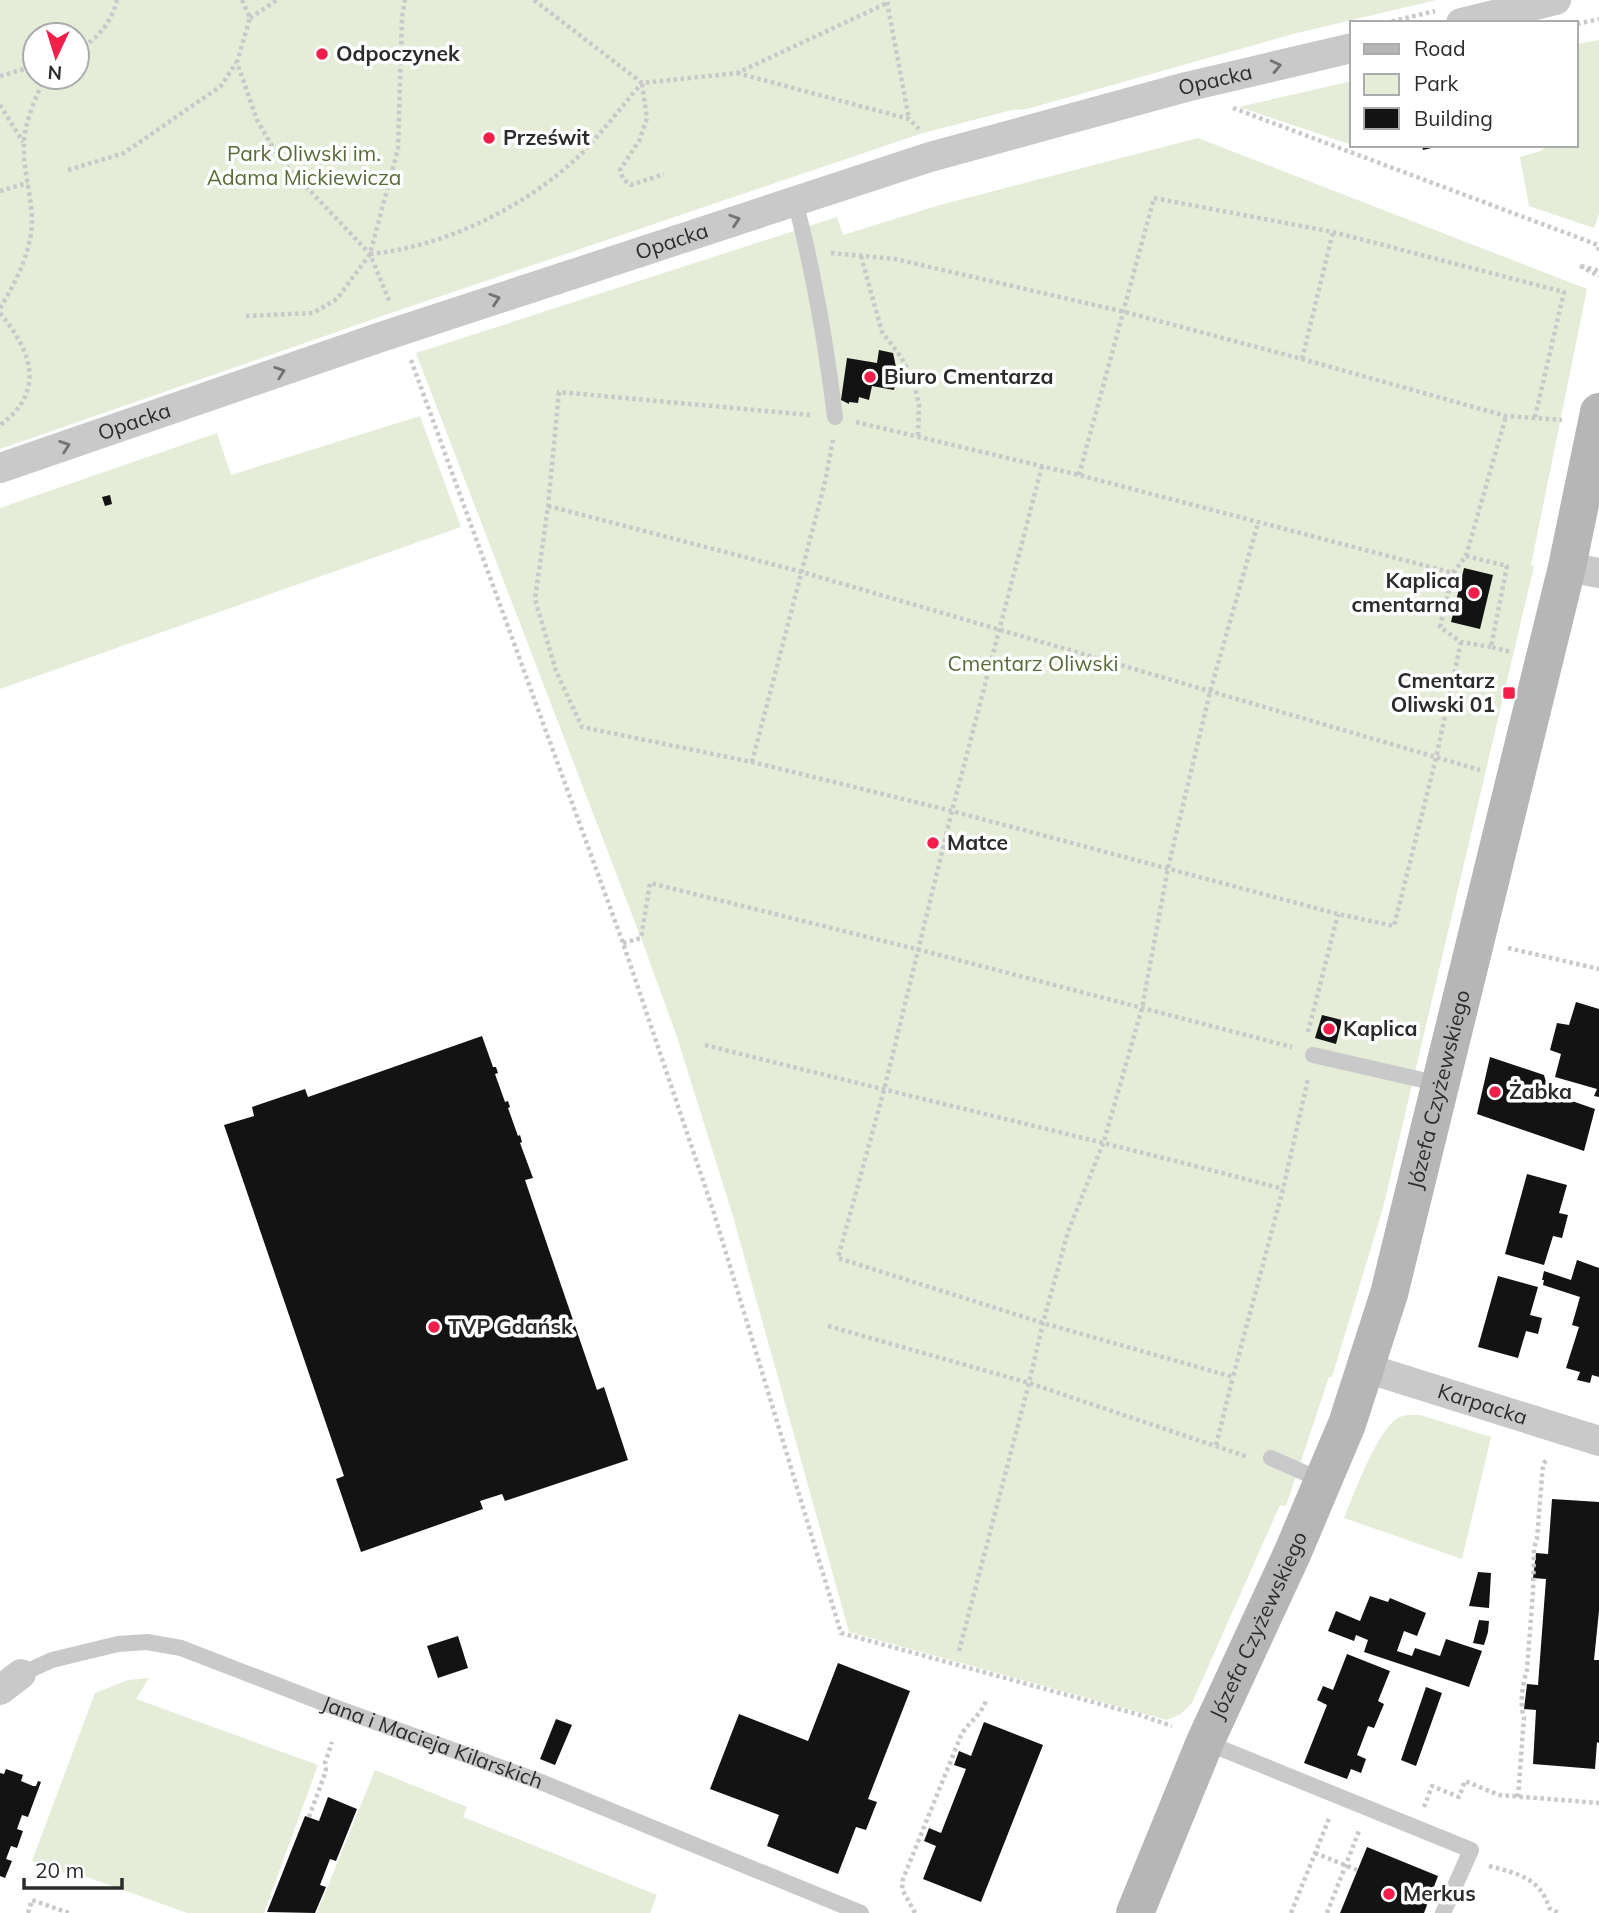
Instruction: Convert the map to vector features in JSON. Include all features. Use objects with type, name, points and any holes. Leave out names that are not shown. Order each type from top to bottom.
[{"type":"street","points":[[1450,16],[1556,0]]},
{"type":"street","name":"Opacka","points":[[0,468],[333,353],[930,157],[1175,90],[1350,48]]},
{"type":"street","name":"Józefa Czyżewskiego","points":[[1135,1913],[1188,1734],[1324,1481],[1347,1424],[1390,1294],[1440,1084],[1583,570],[1584,416]]},
{"type":"street","name":"Karpacka","points":[[1366,1368],[1599,1441]]},
{"type":"lane","points":[[795,201],[810,252],[835,417]]},
{"type":"lane","points":[[1308,1053],[1440,1084]]},
{"type":"lane","points":[[1270,1458],[1324,1481]]},
{"type":"lane","name":"Jana i Macieja Kilarskich","points":[[11,1682],[52,1660],[118,1644],[147,1642],[181,1648],[541,1782],[861,1913]]},
{"type":"lane","name":"Józefa Czyżewskiego","points":[[1188,1734],[1471,1850],[1467,1860]]},
{"type":"lane","points":[[1443,1913],[1467,1860]]},
{"type":"path","points":[[91,40],[99,35],[113,17],[117,0]]},
{"type":"path","points":[[242,0],[250,18]]},
{"type":"path","points":[[68,170],[124,153],[221,86],[237,62],[250,18],[277,0]]},
{"type":"path","points":[[246,316],[313,313],[337,299],[370,254],[398,149],[402,17],[405,0]]},
{"type":"path","points":[[534,0],[642,83],[647,118],[639,141],[620,170],[623,179],[631,185],[664,174]]},
{"type":"path","points":[[370,254],[400,251],[466,230],[500,213],[545,183],[582,153],[642,83],[737,73],[887,1],[909,119],[737,73]]},
{"type":"path","points":[[1404,21],[1450,16]]},
{"type":"path","points":[[1578,24],[1599,19]]},
{"type":"path","points":[[237,62],[257,120],[278,158],[370,254],[394,312]]},
{"type":"path","points":[[0,76],[21,70]]},
{"type":"path","points":[[0,425],[15,415],[28,391],[29,376],[24,348],[19,336],[0,311],[16,280],[30,239],[31,194],[23,142],[40,91]]},
{"type":"path","points":[[0,105],[23,142]]},
{"type":"path","points":[[1225,105],[1598,242],[1599,252]]},
{"type":"path","points":[[0,191],[28,183]]},
{"type":"path","points":[[1079,475],[1154,198],[1334,232],[1564,292],[1535,417]]},
{"type":"path","points":[[1302,359],[1334,232]]},
{"type":"path","points":[[810,252],[895,259],[1125,312],[1506,416],[1584,416]]},
{"type":"path","points":[[861,256],[882,332],[914,379],[919,405],[918,437]]},
{"type":"path","points":[[408,352],[623,943],[713,1210],[841,1633],[1140,1715],[1188,1734]]},
{"type":"path","points":[[1452,573],[1079,475],[835,417],[559,392],[548,506],[535,599],[556,671],[582,727],[752,762],[952,811],[1338,914],[1394,926],[1436,758],[1461,642]]},
{"type":"path","points":[[1506,416],[1466,556],[1452,573],[1440,628],[1461,642],[1520,653]]},
{"type":"path","points":[[752,762],[825,482],[835,417]]},
{"type":"path","points":[[1042,466],[952,811],[884,1090],[838,1258],[1043,1323],[1233,1377]]},
{"type":"path","points":[[548,506],[802,572],[1486,772]]},
{"type":"path","points":[[959,1651],[1068,1233],[1104,1141],[1142,1008],[1168,868],[1210,692],[1258,523]]},
{"type":"path","points":[[1466,556],[1507,566],[1491,648]]},
{"type":"path","points":[[623,943],[641,938],[650,883],[920,950],[1308,1053]]},
{"type":"path","points":[[1216,1445],[1283,1189],[1308,1053],[1338,914]]},
{"type":"path","points":[[1504,947],[1599,969]]},
{"type":"path","points":[[705,1045],[1104,1141],[1283,1189]]},
{"type":"path","points":[[828,1326],[1029,1383],[1258,1460],[1270,1458]]},
{"type":"path","points":[[1518,1797],[1524,1717],[1522,1712],[1534,1592],[1534,1548],[1543,1464],[1553,1452]]},
{"type":"path","points":[[915,1913],[902,1889],[903,1879],[962,1733],[982,1712],[986,1701]]},
{"type":"path","points":[[309,1817],[326,1771],[325,1763],[332,1742]]},
{"type":"path","points":[[1459,1797],[1465,1781],[1499,1795],[1599,1803]]},
{"type":"path","points":[[1291,1913],[1333,1809]]},
{"type":"path","points":[[1327,1913],[1364,1821]]},
{"type":"path","points":[[1315,1853],[1357,1870]]},
{"type":"path","points":[[1467,1860],[1534,1881],[1546,1895],[1549,1908],[1559,1913]]},
{"type":"path","points":[[27,1913],[32,1900],[69,1913]]},
{"type":"green space","name":"Park Oliwski im. Adama Mickiewicza","points":[[0,0],[1436,0],[1297,33],[1027,109],[1012,110],[923,133],[0,449]]},
{"type":"green space","points":[[1599,40],[1599,214],[1594,228],[1529,206],[1520,157],[1546,147],[1578,147],[1578,44]]},
{"type":"green space","points":[[1350,81],[1350,144],[1239,107]]},
{"type":"green space","name":"Cmentarz Oliwski","points":[[1198,138],[1587,289],[1531,565],[1534,566],[1383,1208],[1332,1377],[1329,1377],[1286,1506],[1280,1505],[1192,1703],[1181,1714],[1167,1720],[849,1632],[732,1213],[677,1037],[416,353],[837,217],[843,235],[940,205]]},
{"type":"green space","points":[[420,416],[461,527],[0,689],[0,508],[217,433],[231,475]]},
{"type":"green space","points":[[1420,1415],[1491,1437],[1462,1559],[1344,1518],[1382,1435],[1400,1417]]},
{"type":"green space","points":[[149,1678],[136,1699],[318,1765],[264,1913],[187,1913],[73,1872],[69,1875],[32,1861],[95,1693],[128,1680]]},
{"type":"green space","points":[[375,1770],[467,1807],[463,1817],[657,1895],[650,1913],[317,1913]]},
{"type":"building","name":"Biuro Cmentarza","points":[[879,350],[893,353],[898,367],[894,390],[872,386],[869,400],[859,397],[858,403],[849,404],[841,400],[847,358],[877,363]]},
{"type":"building","points":[[110,495],[112,504],[105,506],[102,497]]},
{"type":"building","name":"Kaplica cmentarna","points":[[1464,568],[1493,575],[1480,629],[1451,622]]},
{"type":"building","points":[[1576,1002],[1599,1009],[1599,1097],[1594,1096],[1597,1089],[1555,1077],[1561,1054],[1550,1050],[1557,1023],[1569,1025]]},
{"type":"building","name":"Kaplica","points":[[1322,1015],[1342,1020],[1336,1044],[1315,1038]]},
{"type":"building","name":"TVP Gdańsk","points":[[482,1036],[493,1067],[496,1067],[498,1073],[495,1074],[505,1102],[508,1101],[518,1136],[520,1135],[520,1143],[533,1178],[525,1180],[597,1390],[604,1387],[628,1460],[505,1501],[502,1494],[480,1501],[483,1509],[361,1552],[336,1479],[344,1476],[224,1125],[254,1116],[252,1107],[305,1089],[308,1097]]},
{"type":"building","points":[[1490,1057],[1544,1075],[1549,1093],[1595,1109],[1584,1151],[1477,1114]]},
{"type":"building","points":[[1527,1174],[1567,1185],[1559,1213],[1568,1215],[1562,1238],[1553,1236],[1544,1265],[1505,1254]]},
{"type":"building","points":[[1577,1260],[1599,1268],[1599,1377],[1592,1375],[1590,1383],[1577,1380],[1580,1372],[1566,1368],[1579,1327],[1572,1325],[1580,1297],[1543,1285],[1542,1280],[1544,1271],[1571,1280]]},
{"type":"building","points":[[1498,1276],[1538,1287],[1530,1315],[1542,1318],[1538,1334],[1526,1331],[1518,1358],[1478,1347]]},
{"type":"building","points":[[1552,1499],[1599,1502],[1599,1611],[1594,1660],[1599,1660],[1599,1743],[1597,1742],[1595,1769],[1533,1764],[1536,1710],[1524,1709],[1527,1684],[1538,1685],[1546,1579],[1533,1578],[1536,1553],[1548,1554]]},
{"type":"building","points":[[1478,1572],[1491,1573],[1489,1608],[1469,1606]]},
{"type":"building","points":[[1370,1596],[1388,1602],[1390,1598],[1426,1613],[1417,1636],[1404,1631],[1397,1651],[1412,1656],[1415,1648],[1440,1656],[1446,1639],[1482,1651],[1469,1687],[1364,1652],[1368,1640],[1356,1635],[1354,1641],[1328,1631],[1336,1611],[1360,1621]]},
{"type":"building","points":[[1479,1620],[1489,1621],[1484,1645],[1473,1643]]},
{"type":"building","points":[[458,1636],[468,1668],[438,1678],[427,1646]]},
{"type":"building","points":[[1347,1654],[1390,1671],[1378,1701],[1384,1704],[1374,1728],[1368,1726],[1357,1755],[1366,1759],[1361,1773],[1351,1769],[1347,1779],[1304,1763],[1327,1705],[1317,1700],[1323,1686],[1333,1690]]},
{"type":"building","points":[[838,1663],[910,1691],[868,1799],[877,1802],[866,1830],[856,1827],[838,1874],[767,1846],[779,1815],[710,1789],[739,1714],[808,1741]]},
{"type":"building","points":[[1426,1687],[1442,1693],[1416,1766],[1401,1760]]},
{"type":"building","points":[[556,1719],[572,1725],[555,1765],[540,1759]]},
{"type":"building","points":[[984,1722],[1043,1745],[981,1902],[923,1879],[936,1846],[924,1841],[929,1828],[941,1833],[966,1769],[954,1765],[959,1751],[971,1756]]},
{"type":"building","points":[[6,1769],[23,1775],[21,1781],[33,1786],[36,1786],[38,1781],[41,1782],[28,1817],[22,1815],[17,1829],[23,1831],[17,1848],[11,1846],[6,1859],[12,1861],[5,1878],[0,1876],[0,1773],[4,1774]]},
{"type":"building","points":[[328,1797],[357,1809],[336,1861],[330,1859],[320,1885],[326,1887],[315,1913],[267,1912],[305,1816],[319,1821]]},
{"type":"building","name":"Merkus","points":[[1367,1847],[1438,1876],[1424,1913],[1340,1913]]},
{"type":"place","name":"Odpoczynek","points":[[322,54]]},
{"type":"place","name":"Prześwit","points":[[489,138]]},
{"type":"place","name":"Biuro Cmentarza","points":[[870,377]]},
{"type":"place","name":"Kaplica cmentarna","points":[[1474,593]]},
{"type":"place","name":"Cmentarz Oliwski 01","points":[[1509,693]]},
{"type":"place","name":"Matce","points":[[933,843]]},
{"type":"place","name":"Kaplica","points":[[1329,1029]]},
{"type":"place","name":"Żabka","points":[[1495,1092]]},
{"type":"place","name":"TVP Gdańsk","points":[[434,1327]]},
{"type":"place","name":"Merkus","points":[[1389,1894]]}]
